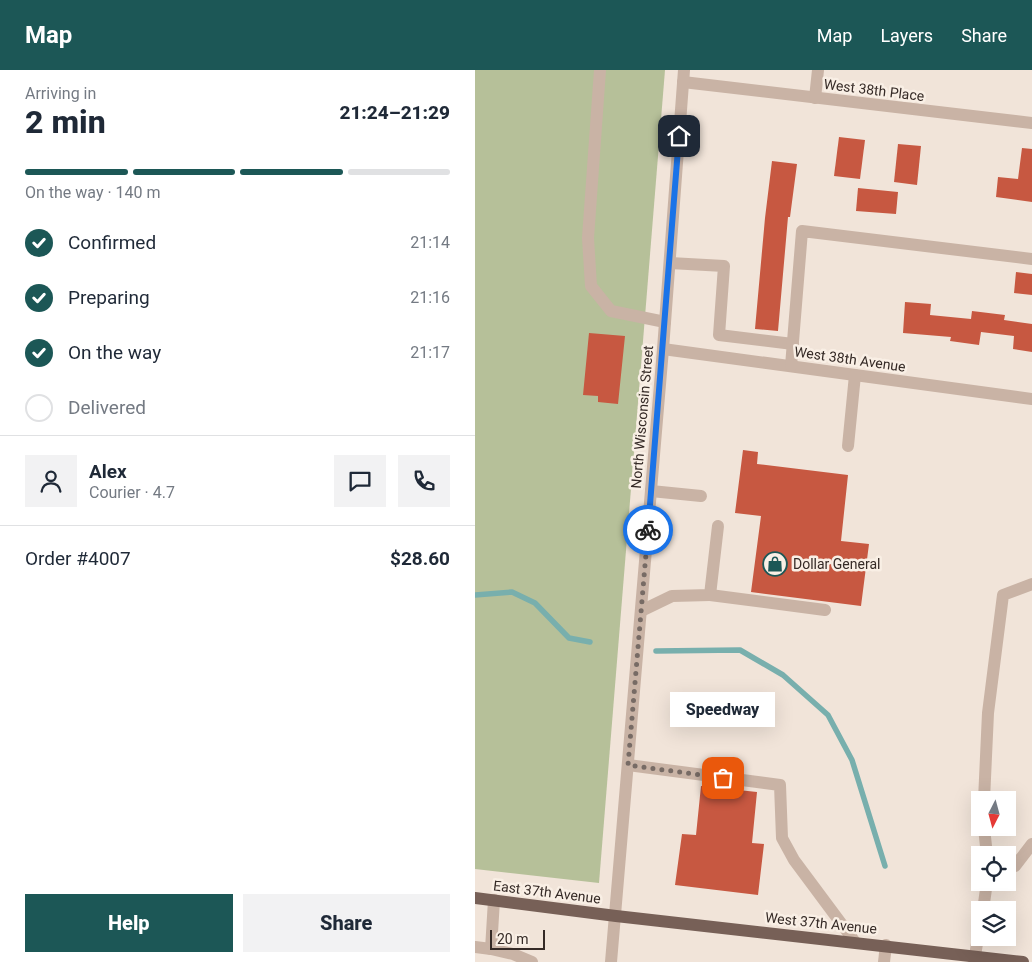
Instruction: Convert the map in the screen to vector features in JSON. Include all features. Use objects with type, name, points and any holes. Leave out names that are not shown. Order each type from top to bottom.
[{"type":"main road","name":"East 37th Avenue","points":[[475,898],[616,916]]},
{"type":"main road","name":"West 37th Avenue","points":[[616,916],[886,945],[975,959],[1023,962]]},
{"type":"street","points":[[600,70],[588,238],[591,286],[611,311],[665,322]]},
{"type":"street","points":[[815,98],[819,70]]},
{"type":"street","name":"North Wisconsin Street","points":[[611,962],[670,262],[683,76]]},
{"type":"street","name":"West 38th Place","points":[[683,76],[815,98],[1032,124]]},
{"type":"street","points":[[791,366],[802,231],[1032,259]]},
{"type":"street","points":[[670,262],[724,266],[719,334],[793,344]]},
{"type":"street","name":"West 38th Avenue","points":[[663,348],[1032,399]]},
{"type":"street","points":[[847,446],[855,375]]},
{"type":"street","points":[[651,491],[701,496]]},
{"type":"street","points":[[709,595],[718,526]]},
{"type":"street","points":[[985,791],[989,713],[1003,595],[1032,584]]},
{"type":"street","points":[[641,612],[672,596],[709,595],[825,610]]},
{"type":"street","points":[[628,765],[780,785],[782,838],[794,860],[855,942]]},
{"type":"street","points":[[1016,865],[1032,844]]},
{"type":"street","points":[[491,949],[494,900]]},
{"type":"street","points":[[884,962],[886,945]]},
{"type":"street","points":[[975,959],[977,946]]},
{"type":"street","points":[[475,947],[513,954],[532,962]]},
{"type":"green space","points":[[475,70],[665,70],[599,883],[475,869]]},
{"type":"building","points":[[839,137],[865,140],[860,179],[834,176]]},
{"type":"building","points":[[898,144],[921,146],[917,185],[894,182]]},
{"type":"building","points":[[1022,148],[1032,149],[1032,202],[996,197],[998,177],[1018,179]]},
{"type":"building","points":[[772,161],[797,164],[790,217],[788,217],[778,331],[755,329]]},
{"type":"building","points":[[858,188],[898,192],[896,214],[856,211]]},
{"type":"building","points":[[1016,272],[1032,274],[1032,295],[1014,293]]},
{"type":"building","points":[[905,302],[931,304],[930,315],[971,319],[972,311],[1005,315],[1004,320],[1032,324],[1032,352],[1013,349],[1014,336],[981,332],[979,345],[950,341],[951,337],[903,333]]},
{"type":"building","points":[[589,333],[625,336],[618,404],[598,402],[598,396],[583,395]]},
{"type":"building","points":[[743,450],[758,452],[757,464],[848,475],[841,541],[869,544],[861,606],[751,592],[761,516],[735,513]]},
{"type":"building","points":[[701,786],[757,792],[752,843],[764,844],[758,895],[675,885],[682,834],[696,835]]},
{"type":"waterway","points":[[475,595],[512,592],[535,603],[569,638],[590,642]]},
{"type":"waterway","points":[[656,651],[740,650],[783,675],[828,715],[852,760],[885,866]]},
{"type":"way so far","points":[[648,530],[628,765],[723,778]]},
{"type":"place","name":"Dollar General","points":[[775,564]]},
{"type":"place","name":"Speedway","points":[[723,778]]},
{"type":"route","points":[[648,530],[679,136]]}]
